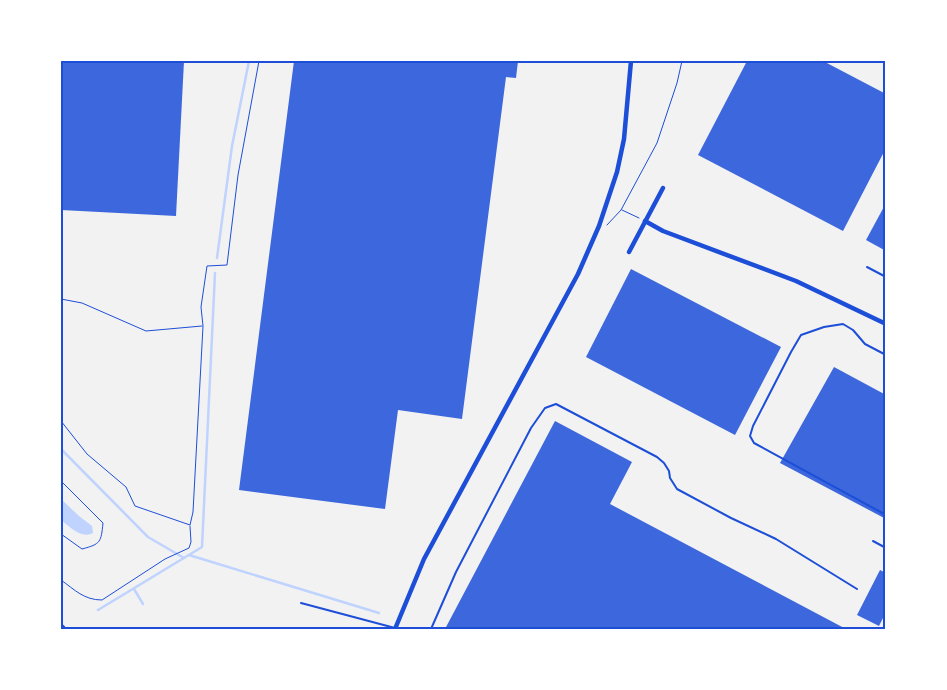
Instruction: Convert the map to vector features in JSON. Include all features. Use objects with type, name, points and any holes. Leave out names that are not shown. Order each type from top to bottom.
[{"type":"street","points":[[395,629],[424,559],[578,274],[599,226],[617,172],[624,140],[631,61]]},
{"type":"street","points":[[629,252],[663,188]]},
{"type":"street","points":[[645,221],[663,231],[796,281],[886,324]]},
{"type":"lane","points":[[867,267],[886,277]]},
{"type":"lane","points":[[886,355],[865,344],[853,330],[843,324],[824,327],[801,335],[786,360],[753,426],[750,436],[754,443],[886,515]]},
{"type":"lane","points":[[431,629],[456,572],[531,428],[545,408],[556,404],[657,457],[664,463],[669,471],[670,478],[677,488],[731,518],[776,539],[857,589]]},
{"type":"lane","points":[[873,541],[886,548]]},
{"type":"lane","points":[[301,603],[395,629]]},
{"type":"path","points":[[61,580],[85,598],[102,600],[166,559],[189,548],[192,542],[190,525],[193,512],[203,326],[201,307],[207,266],[227,265],[238,175],[259,61]]},
{"type":"path","points":[[599,226],[606,226],[621,210],[656,143],[677,82],[682,61]]},
{"type":"path","points":[[621,210],[645,221]]},
{"type":"path","points":[[61,299],[82,303],[146,331],[203,326]]},
{"type":"path","points":[[61,421],[87,454],[126,487],[135,506],[190,525]]},
{"type":"path","points":[[61,481],[103,523],[102,536],[95,546],[82,550],[61,534]]},
{"type":"water","points":[[61,499],[92,526],[93,533],[80,533],[61,520]]},
{"type":"building","points":[[61,61],[184,61],[176,216],[61,210]]},
{"type":"building","points":[[294,61],[518,61],[516,78],[506,77],[462,419],[398,410],[385,509],[239,490]]},
{"type":"building","points":[[747,61],[823,61],[886,94],[886,148],[843,231],[698,155]]},
{"type":"building","points":[[886,203],[886,251],[866,240]]},
{"type":"building","points":[[631,269],[781,347],[735,435],[586,357]]},
{"type":"building","points":[[834,367],[886,395],[886,519],[780,463]]},
{"type":"building","points":[[555,421],[632,462],[610,504],[846,629],[445,629]]},
{"type":"building","points":[[880,570],[886,573],[886,612],[879,626],[857,615]]},
{"type":"waterway","points":[[217,258],[232,146],[249,61]]},
{"type":"waterway","points":[[98,610],[202,547],[215,273]]},
{"type":"waterway","points":[[61,449],[148,537],[184,558]]},
{"type":"waterway","points":[[189,555],[379,613]]},
{"type":"waterway","points":[[134,589],[143,604]]}]
